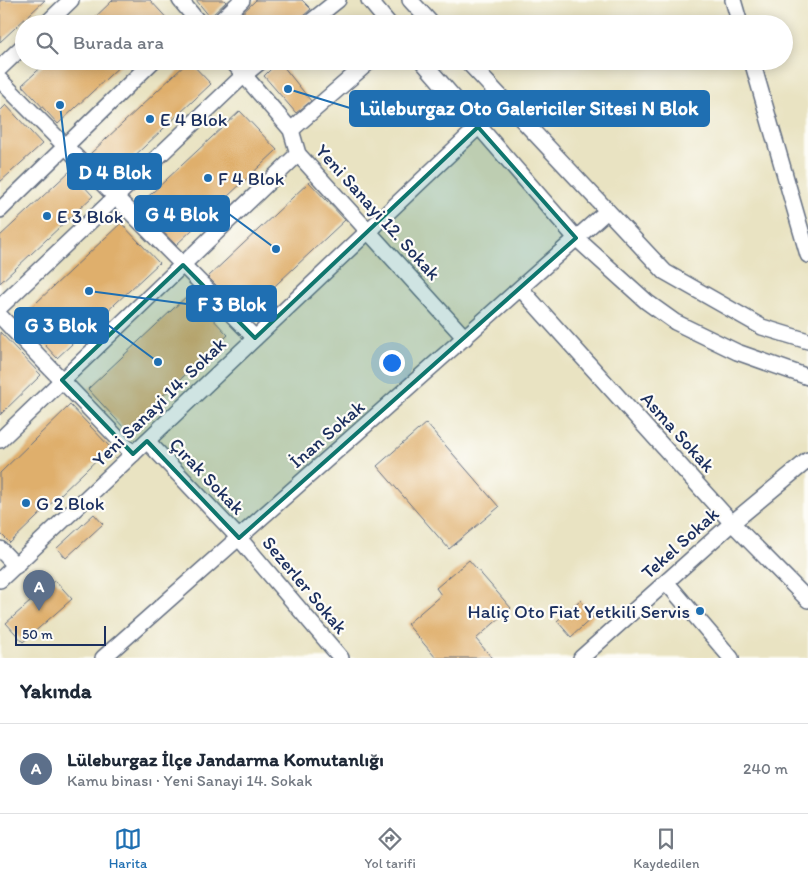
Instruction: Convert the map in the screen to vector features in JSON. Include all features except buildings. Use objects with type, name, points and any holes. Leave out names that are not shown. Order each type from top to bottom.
[{"type":"street","points":[[55,15],[71,0]]},
{"type":"street","points":[[180,0],[190,15]]},
{"type":"street","points":[[226,15],[242,0]]},
{"type":"street","points":[[319,15],[338,0]]},
{"type":"street","points":[[410,0],[424,15]]},
{"type":"street","points":[[733,0],[737,15]]},
{"type":"street","points":[[372,1],[382,15]]},
{"type":"street","points":[[0,68],[15,54]]},
{"type":"street","points":[[0,210],[144,70]]},
{"type":"street","name":"Yeni Sanayi 12. Sokak","points":[[240,70],[290,130],[298,154],[465,338]]},
{"type":"street","points":[[0,307],[250,70]]},
{"type":"street","points":[[290,130],[360,70]]},
{"type":"street","points":[[430,70],[576,238],[648,302],[675,322],[737,352],[808,377]]},
{"type":"street","points":[[475,70],[665,272],[762,327],[808,341]]},
{"type":"street","points":[[755,70],[808,255]]},
{"type":"street","points":[[0,80],[255,338]]},
{"type":"street","name":"Yeni Sanayi 14. Sokak","points":[[0,580],[478,127]]},
{"type":"street","points":[[0,440],[298,154]]},
{"type":"street","name":"İnan Sokak","points":[[103,658],[607,211]]},
{"type":"street","name":"Asma Sokak","points":[[521,289],[732,523],[808,600]]},
{"type":"street","points":[[0,316],[133,454]]},
{"type":"street","name":"Çırak Sokak","points":[[147,441],[239,538]]},
{"type":"street","name":"Tekel Sokak","points":[[581,658],[732,523],[808,460]]},
{"type":"street","name":"Sezerler Sokak","points":[[239,538],[341,658]]},
{"type":"street","points":[[0,549],[16,566]]},
{"type":"street","points":[[667,583],[731,658]]},
{"type":"highlighted area","points":[[478,127],[576,238],[239,538],[147,441],[133,454],[62,380],[183,265],[255,338]]},
{"type":"place","name":"Lüleburgaz Oto Galericiler Sitesi N Blok","points":[[288,89]]},
{"type":"place","name":"D 4 Blok","points":[[60,105]]},
{"type":"place","name":"E 4 Blok","points":[[150,119]]},
{"type":"place","name":"F 4 Blok","points":[[208,178]]},
{"type":"place","name":"E 3 Blok","points":[[47,216]]},
{"type":"place","name":"G 4 Blok","points":[[276,249]]},
{"type":"place","name":"F 3 Blok","points":[[89,291]]},
{"type":"place","name":"G 3 Blok","points":[[158,362]]},
{"type":"place","name":"G 2 Blok","points":[[26,503]]},
{"type":"place","name":"Lüleburgaz İlçe Jandarma Komutanlığı","points":[[39,611]]},
{"type":"place","name":"Haliç Oto Fiat Yetkili Servis","points":[[700,611]]}]
